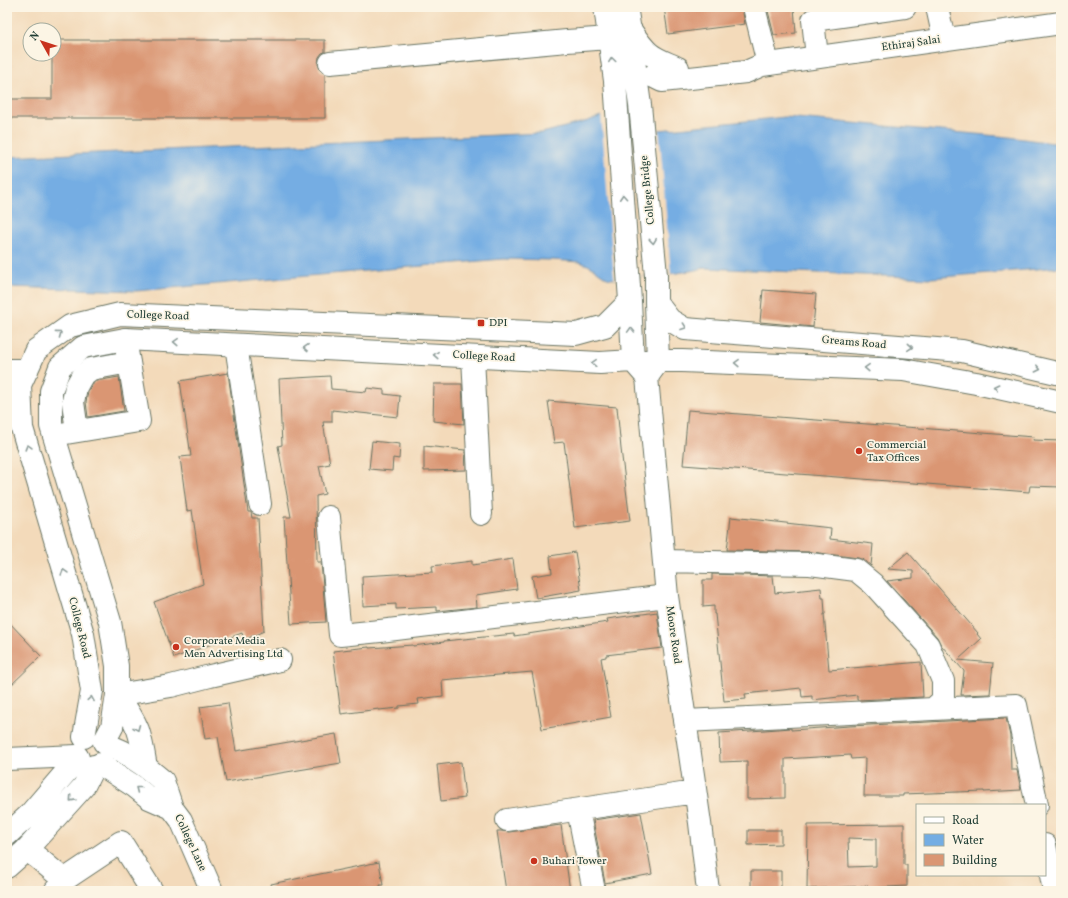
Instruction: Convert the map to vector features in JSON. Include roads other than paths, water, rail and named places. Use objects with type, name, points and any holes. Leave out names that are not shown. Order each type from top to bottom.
[{"type":"main road","points":[[605,7],[610,38],[634,78]]},
{"type":"main road","points":[[626,7],[630,29],[634,78],[617,106],[629,278],[633,361]]},
{"type":"main road","points":[[754,7],[765,64]]},
{"type":"main road","points":[[814,58],[809,11],[905,7]]},
{"type":"main road","points":[[936,9],[944,39]]},
{"type":"main road","name":"Ethiraj Salai","points":[[634,78],[662,82],[746,72],[765,64],[1061,23]]},
{"type":"main road","points":[[630,29],[641,45],[649,53],[678,68]]},
{"type":"main road","points":[[330,63],[610,38]]},
{"type":"main road","name":"Ethiraj Salai","points":[[634,78],[662,70],[746,60],[765,64]]},
{"type":"main road","name":"College Bridge","points":[[634,78],[640,105],[656,275],[656,302]]},
{"type":"main road","name":"College Road","points":[[7,866],[26,850],[84,786],[92,752],[92,691],[83,634],[22,428],[20,385],[17,370],[36,350],[70,326],[120,314],[576,334],[605,326],[630,301]]},
{"type":"main road","name":"Moore Road","points":[[656,302],[652,370],[667,596],[708,891]]},
{"type":"main road","name":"Greams Road","points":[[656,302],[670,320],[685,329],[962,351],[1061,374]]},
{"type":"main road","points":[[54,435],[139,421],[125,339]]},
{"type":"main road","name":"College Road","points":[[7,835],[92,752],[112,727],[117,695],[117,666],[110,622],[51,426],[51,392],[60,367],[83,347],[125,339],[600,363],[633,361],[652,370]]},
{"type":"main road","points":[[236,345],[260,504]]},
{"type":"main road","points":[[474,357],[481,514]]},
{"type":"main road","points":[[652,370],[682,361],[903,370],[976,383],[1061,402]]},
{"type":"main road","points":[[77,431],[73,402],[76,387],[82,376],[91,369],[130,362]]},
{"type":"main road","points":[[329,517],[340,635],[667,596]]},
{"type":"main road","points":[[664,561],[810,564],[856,570],[873,584],[928,645],[943,681],[943,700],[933,709]]},
{"type":"main road","points":[[146,767],[138,730],[132,717],[117,695],[171,686],[280,660]]},
{"type":"main road","points":[[685,721],[1016,705],[1037,804]]},
{"type":"main road","points":[[7,760],[92,752],[122,751],[146,767],[163,781],[172,808]]},
{"type":"main road","name":"College Lane","points":[[92,752],[149,798],[172,808],[181,820],[212,891]]},
{"type":"main road","points":[[507,820],[695,792]]},
{"type":"main road","points":[[578,810],[594,891]]},
{"type":"main road","points":[[26,850],[38,858],[60,886],[121,842],[152,891]]},
{"type":"main road","points":[[1046,850],[1054,891]]},
{"type":"water","points":[[601,116],[632,122],[659,130],[785,117],[1009,137],[1061,144],[1061,267],[931,278],[705,268],[671,274],[614,279],[607,278],[590,266],[580,262],[503,259],[136,291],[7,287],[7,157],[542,133],[588,121]]},
{"type":"place","name":"DPI","points":[[481,323]]},
{"type":"place","name":"Commercial Tax Offices","points":[[859,451]]},
{"type":"place","name":"Corporate Media Men Advertising Ltd","points":[[176,647]]},
{"type":"place","name":"Buhari Tower","points":[[534,861]]}]
